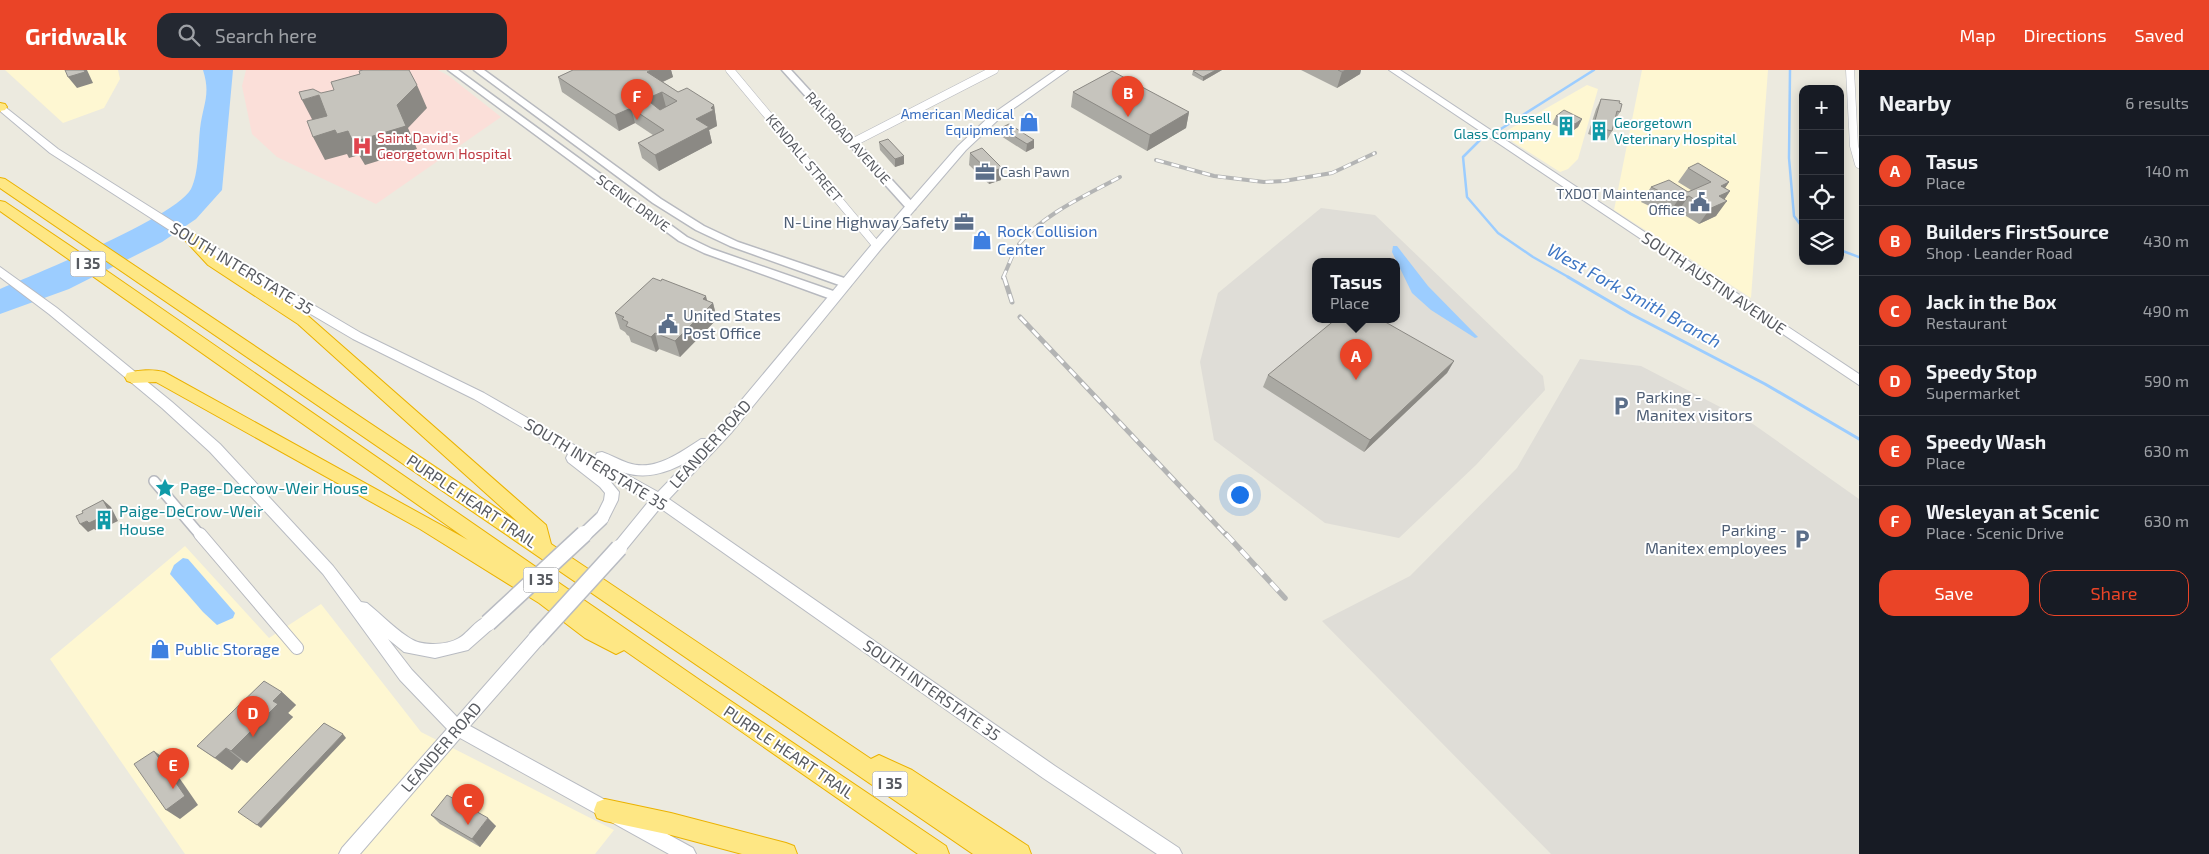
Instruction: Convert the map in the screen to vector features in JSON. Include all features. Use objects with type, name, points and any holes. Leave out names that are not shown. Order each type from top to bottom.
[{"type":"highway","name":"PURPLE HEART TRAIL","points":[[0,182],[163,294],[509,524],[542,549],[994,854]]},
{"type":"highway","name":"PURPLE HEART TRAIL","points":[[0,205],[697,690],[938,854]]},
{"type":"highway","points":[[189,237],[213,262],[283,306],[325,339],[538,530],[542,549]]},
{"type":"highway","points":[[133,377],[158,376],[426,524],[546,597],[592,632],[697,690]]},
{"type":"highway","points":[[786,714],[904,778],[1020,854]]},
{"type":"highway","points":[[605,810],[671,824],[786,854]]},
{"type":"main road","name":"LEANDER ROAD","points":[[348,854],[457,728],[619,548],[659,500],[721,434],[877,246],[984,126],[1026,93],[1063,70]]},
{"type":"main road","name":"SOUTH AUSTIN AVENUE","points":[[1394,70],[1859,380]]},
{"type":"main road","name":"SOUTH INTERSTATE 35","points":[[0,107],[54,151],[81,170],[189,237],[357,336],[479,396],[659,500],[1049,772],[1173,854]]},
{"type":"main road","points":[[0,271],[53,311],[167,405],[215,448],[328,570],[344,594],[406,674],[457,728],[687,854]]},
{"type":"main road","points":[[544,432],[636,471],[654,470],[675,462],[721,434]]},
{"type":"main road","points":[[344,594],[410,647],[435,651],[462,645],[602,518],[611,500],[612,492],[605,484],[544,432]]},
{"type":"street","name":"SCENIC DRIVE","points":[[452,70],[683,239],[708,251],[835,296]]},
{"type":"street","name":"KENDALL STREET","points":[[730,70],[877,246]]},
{"type":"street","name":"RAILROAD AVENUE","points":[[786,70],[911,207]]},
{"type":"street","points":[[852,143],[994,70]]},
{"type":"street","points":[[1850,70],[1854,146],[1859,164]]},
{"type":"street","name":"SCENIC DRIVE","points":[[480,71],[643,190],[700,228],[734,244],[846,283]]},
{"type":"street","points":[[465,78],[480,71]]},
{"type":"street","points":[[506,109],[521,102]]},
{"type":"street","points":[[554,145],[570,137]]},
{"type":"street","points":[[626,199],[643,190]]},
{"type":"street","points":[[683,239],[700,228]]},
{"type":"street","points":[[154,481],[297,648]]},
{"type":"shaded area","points":[[5,70],[118,70],[120,79],[104,108],[63,123]]},
{"type":"shaded area","name":"Saint David's Georgetown Hospital","points":[[246,70],[438,70],[449,76],[501,117],[376,204],[277,157],[252,134],[242,86]]},
{"type":"shaded area","points":[[1642,70],[1768,70],[1751,298],[1614,210]]},
{"type":"shaded area","name":"Russell Glass Company","points":[[1587,85],[1598,89],[1578,159],[1568,169],[1560,172],[1513,142],[1508,130]]},
{"type":"shaded area","points":[[1321,208],[1375,215],[1543,376],[1545,390],[1476,465],[1399,538],[1325,523],[1214,440],[1200,362],[1218,293]]},
{"type":"shaded area","points":[[1580,359],[1641,366],[1753,424],[1859,499],[1859,854],[1551,854],[1322,621],[1410,576],[1517,468]]},
{"type":"shaded area","points":[[185,546],[269,638],[321,604],[421,732],[614,830],[595,854],[185,854],[50,659]]},
{"type":"water","points":[[203,70],[233,70],[222,190],[196,219],[162,242],[69,289],[0,314],[0,289],[133,229],[180,201],[191,189],[197,168],[200,129],[206,100]]},
{"type":"water","points":[[1393,246],[1397,246],[1428,286],[1478,337],[1475,338],[1431,310],[1412,293],[1400,268],[1400,258],[1395,258],[1392,252]]},
{"type":"water","points":[[183,558],[188,559],[235,613],[233,618],[217,625],[170,574],[174,565]]},
{"type":"building","points":[[65,70],[84,70],[85,72],[68,77]]},
{"type":"building","points":[[409,70],[417,85],[397,105],[406,126],[353,142],[348,131],[337,134],[335,130],[313,137],[307,121],[327,116],[319,95],[302,100],[299,92],[313,89],[321,93],[334,90],[331,82],[360,74],[359,71]]},
{"type":"building","points":[[573,70],[651,70],[647,72],[678,92],[687,88],[714,105],[711,108],[714,110],[696,119],[709,127],[655,155],[638,143],[664,130],[631,108],[615,115],[558,77]],"holes":[[[662,92],[677,101],[660,110],[646,99]]]},
{"type":"building","points":[[1216,70],[1203,77],[1193,71]]},
{"type":"building","points":[[1112,71],[1189,112],[1150,135],[1073,92]]},
{"type":"building","points":[[1601,99],[1620,101],[1619,103],[1622,104],[1620,112],[1617,111],[1612,131],[1599,128],[1599,126],[1594,124]]},
{"type":"building","points":[[1564,110],[1582,119],[1575,124],[1556,116]]},
{"type":"building","points":[[1009,124],[1034,140],[1027,144],[1001,128]]},
{"type":"building","points":[[888,139],[904,156],[895,159],[879,142]]},
{"type":"building","points":[[982,148],[1002,168],[990,172],[970,153]]},
{"type":"building","points":[[1698,163],[1729,182],[1721,186],[1730,191],[1719,196],[1727,201],[1709,209],[1689,196],[1678,200],[1651,187],[1669,180],[1688,192],[1711,182],[1688,168]]},
{"type":"building","points":[[653,278],[661,281],[662,279],[706,296],[703,299],[713,303],[675,341],[655,333],[651,337],[626,326],[628,322],[622,319],[624,317],[615,313]]},
{"type":"building","points":[[1331,323],[1387,323],[1454,361],[1370,440],[1268,375]]},
{"type":"building","points":[[103,500],[110,513],[89,523],[87,521],[80,524],[76,516]]},
{"type":"building","points":[[264,681],[282,692],[273,701],[278,704],[231,751],[226,748],[215,758],[197,746]]},
{"type":"building","points":[[324,723],[343,734],[257,825],[238,812]]},
{"type":"building","points":[[154,751],[185,796],[166,810],[134,764]]},
{"type":"building","points":[[447,795],[488,818],[472,839],[431,815]]},
{"type":"waterway","name":"West Fork Smith Branch","points":[[1496,132],[1594,70]]},
{"type":"waterway","points":[[1790,70],[1789,158],[1794,216],[1799,223]]},
{"type":"waterway","name":"West Fork Smith Branch","points":[[1483,137],[1463,157],[1467,197],[1498,233],[1533,257],[1570,278]]},
{"type":"waterway","points":[[1844,251],[1859,257]]},
{"type":"waterway","name":"West Fork Smith Branch","points":[[1568,277],[1631,314],[1765,384],[1859,439]]},
{"type":"railway","points":[[1156,160],[1214,176],[1264,182],[1284,181],[1332,173],[1375,153]]},
{"type":"railway","points":[[1019,244],[1029,233],[1053,214],[1120,177]]},
{"type":"railway","points":[[1003,278],[1014,252]]},
{"type":"railway","points":[[1004,277],[1012,302]]},
{"type":"railway","points":[[1020,317],[1227,536]]},
{"type":"railway","points":[[1226,534],[1285,598]]},
{"type":"place","name":"Builders FirstSource","points":[[1128,117]]},
{"type":"place","name":"Wesleyan at Scenic","points":[[637,120]]},
{"type":"place","name":"American Medical Equipment","points":[[1029,122]]},
{"type":"place","name":"Russell Glass Company","points":[[1566,126]]},
{"type":"place","name":"Georgetown Veterinary Hospital","points":[[1599,131]]},
{"type":"place","name":"Saint David's Georgetown Hospital","points":[[362,146]]},
{"type":"place","name":"Cash Pawn","points":[[985,172]]},
{"type":"place","name":"TXDOT Maintenance Office","points":[[1700,202]]},
{"type":"place","name":"N-Line Highway Safety","points":[[964,222]]},
{"type":"place","name":"Rock Collision Center","points":[[982,240]]},
{"type":"place","name":"United States Post Office","points":[[668,324]]},
{"type":"place","name":"Tasus","points":[[1356,380]]},
{"type":"place","name":"Parking - Manitex visitors","points":[[1621,406]]},
{"type":"place","name":"Page-Decrow-Weir House","points":[[165,488]]},
{"type":"place","name":"Paige-DeCrow-Weir House","points":[[104,520]]},
{"type":"place","name":"Parking - Manitex employees","points":[[1802,539]]},
{"type":"place","name":"Public Storage","points":[[160,649]]},
{"type":"place","name":"Speedy Stop","points":[[253,737]]},
{"type":"place","name":"Speedy Wash","points":[[173,789]]},
{"type":"place","name":"Jack in the Box","points":[[468,825]]}]
